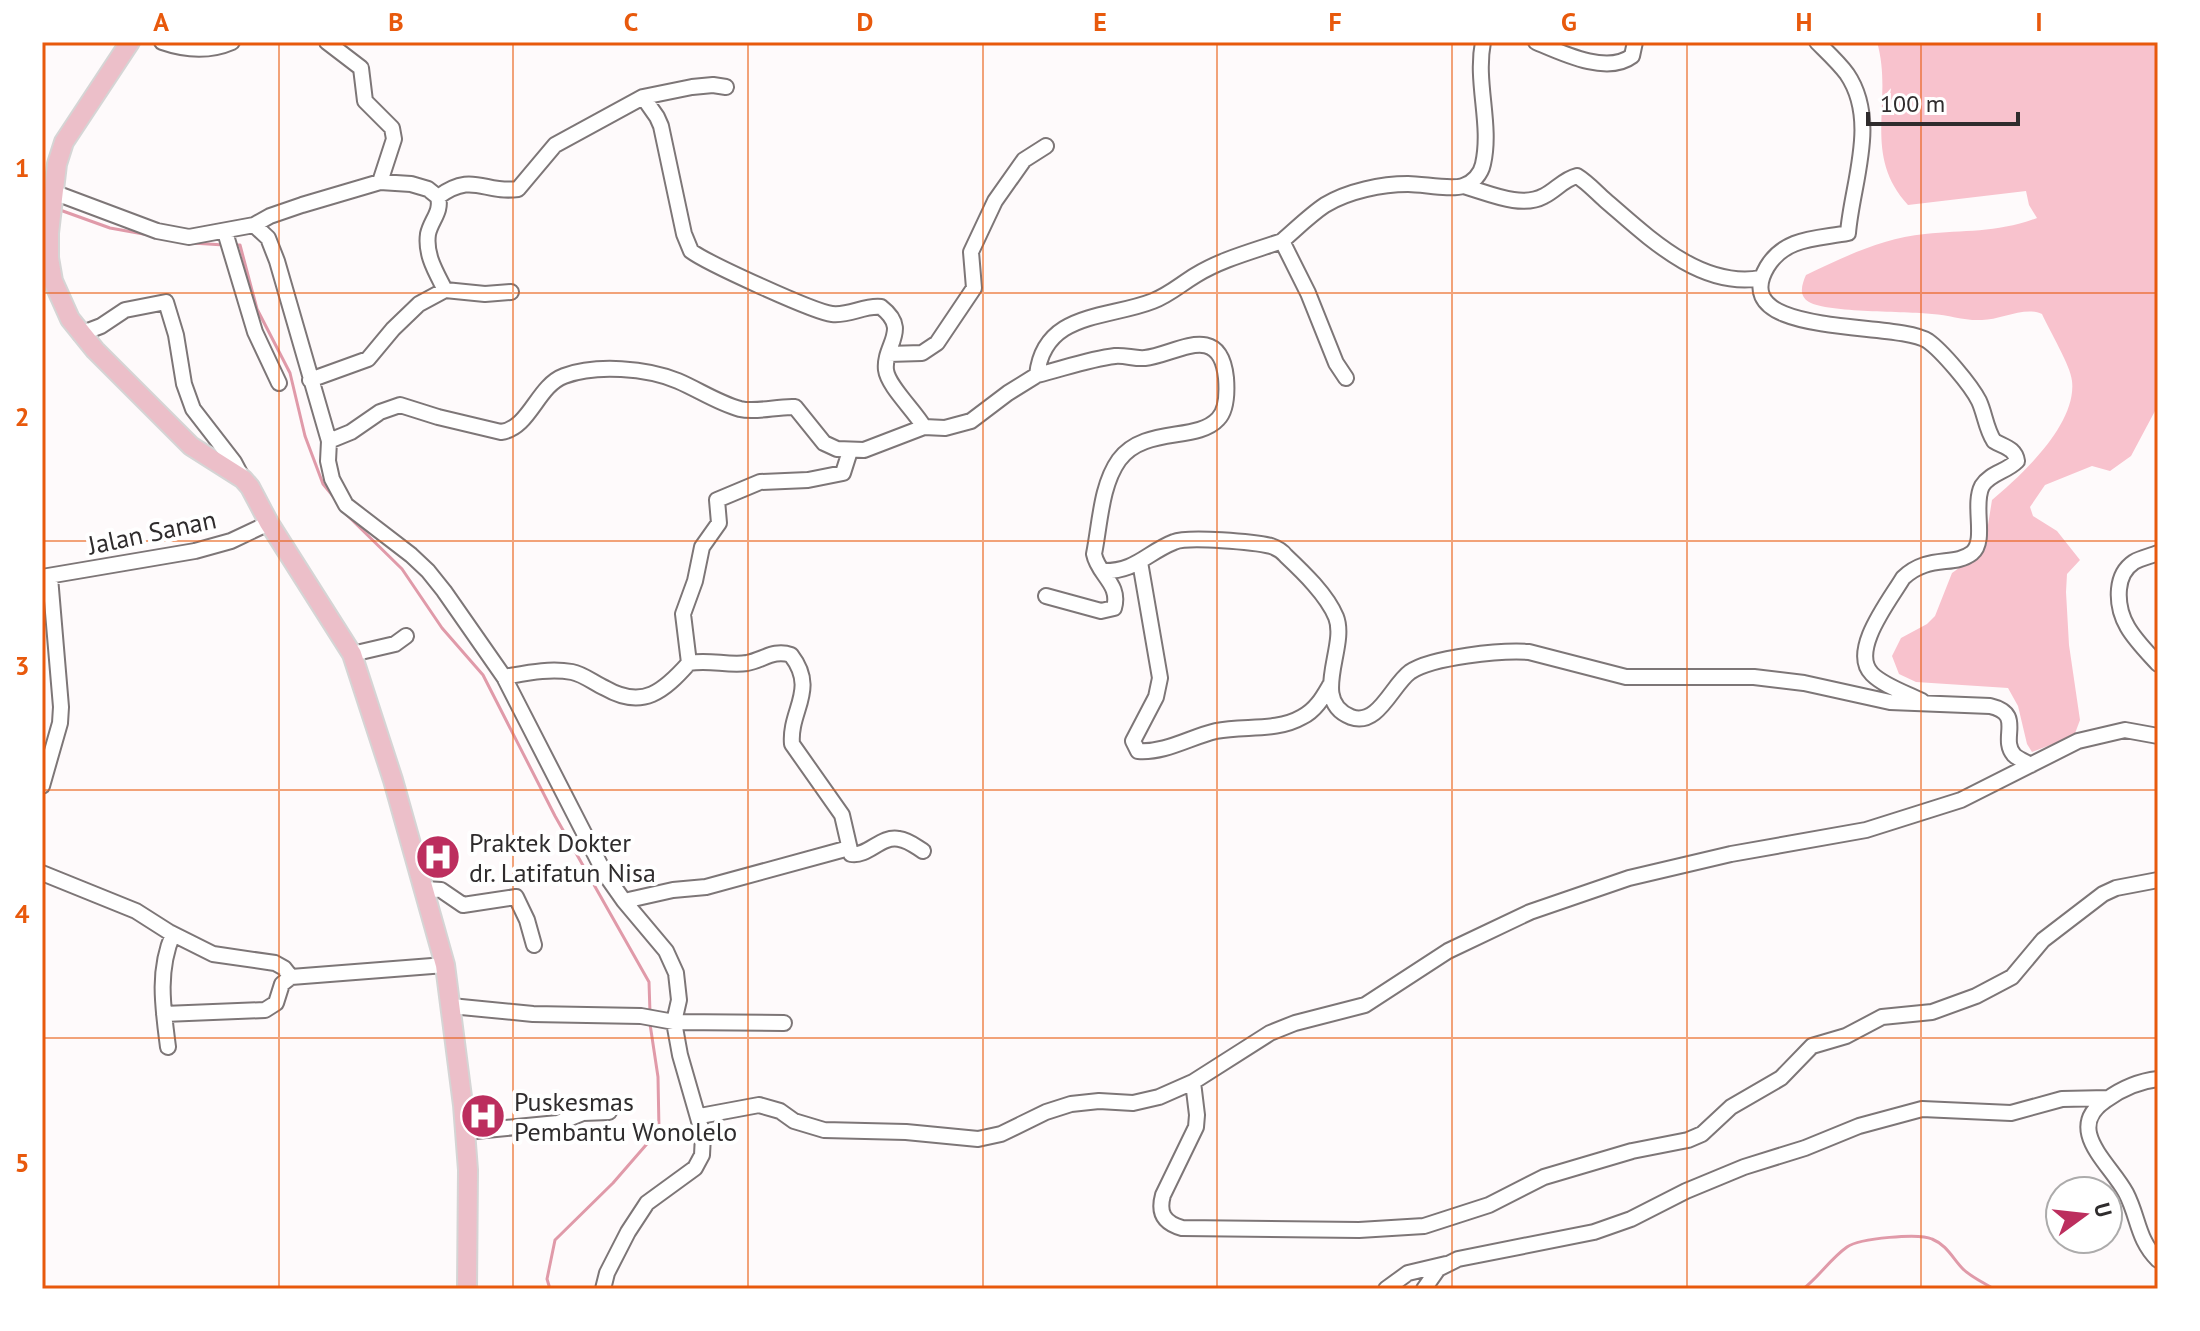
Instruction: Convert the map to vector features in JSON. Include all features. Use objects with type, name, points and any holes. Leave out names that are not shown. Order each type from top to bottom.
[{"type":"main road","points":[[130,42],[64,142],[52,195],[49,258],[53,281],[80,334],[191,446],[243,479],[259,500],[269,523],[352,654],[425,889],[445,965],[468,1170],[467,1289]]},
{"type":"street","points":[[162,42],[192,50],[232,42]]},
{"type":"street","points":[[327,42],[361,68],[365,101],[392,128],[394,139],[380,182]]},
{"type":"street","points":[[1463,186],[1479,176],[1483,165],[1486,125],[1480,71],[1483,42]]},
{"type":"street","points":[[1536,42],[1594,62],[1619,63],[1632,56],[1635,42]]},
{"type":"street","points":[[1817,42],[1847,73],[1858,95],[1860,158],[1848,233],[1791,243],[1781,249],[1761,278],[1761,291],[1766,304],[1781,314],[1802,320],[1902,332],[1926,339],[1976,396],[1994,441],[2014,451],[2017,461],[1988,477],[1980,490],[1977,503],[1979,536],[1972,553],[1926,563],[1909,572],[1867,639],[1863,651],[1869,672],[1927,704]]},
{"type":"street","points":[[438,197],[453,187],[472,183],[518,189],[555,145],[643,97],[692,87],[726,87]]},
{"type":"street","points":[[643,97],[661,126],[684,234],[691,251],[820,312],[848,314],[871,306],[881,307],[893,320],[895,330],[886,374],[924,427]]},
{"type":"street","points":[[888,354],[922,353],[937,343],[974,288],[971,252],[995,201],[1024,160],[1046,146]]},
{"type":"street","points":[[1037,375],[1046,345],[1074,324],[1098,314],[1151,302],[1216,265],[1282,241],[1325,205],[1346,196],[1395,185],[1463,186],[1520,201],[1543,197],[1569,178],[1577,176],[1631,223],[1678,258],[1719,275],[1747,281],[1761,278]]},
{"type":"street","points":[[52,195],[170,234],[189,237],[226,235],[270,216],[380,182],[411,184],[428,189],[438,197]]},
{"type":"street","points":[[438,197],[438,212],[428,233],[429,258],[445,290]]},
{"type":"street","points":[[254,225],[271,245],[329,441],[328,461],[332,479],[346,505],[428,571],[504,677],[586,840],[624,901],[666,951],[676,973],[679,1000],[674,1022],[680,1055],[700,1116],[702,1155],[695,1168],[647,1203],[621,1245],[603,1289]]},
{"type":"street","points":[[226,235],[255,332],[279,383]]},
{"type":"street","points":[[1282,241],[1308,293],[1336,363],[1346,378]]},
{"type":"street","points":[[310,380],[368,359],[419,304],[445,290],[485,294],[511,292]]},
{"type":"street","points":[[80,334],[101,326],[125,310],[166,302],[176,335],[184,384],[193,409],[234,462],[243,479]]},
{"type":"street","points":[[329,441],[351,432],[380,412],[400,405],[438,417],[508,431],[563,376],[621,369],[666,377],[742,409],[795,407],[824,443],[850,451],[876,446],[924,427],[945,428],[971,421],[1037,375],[1114,356],[1154,357],[1192,344],[1214,350],[1225,372],[1224,409],[1218,419],[1199,429],[1152,438],[1127,450],[1108,481],[1094,554],[1096,564],[1110,578],[1115,605],[1110,610],[1101,611],[1046,596]]},
{"type":"street","points":[[689,663],[683,614],[695,581],[702,547],[719,523],[717,500],[760,482],[808,480],[843,473],[850,451]]},
{"type":"street","name":"Jalan Sanan","points":[[46,577],[195,551],[231,541],[269,523]]},
{"type":"street","points":[[1102,571],[1128,568],[1182,539],[1279,549],[1329,605],[1336,618],[1340,634],[1330,685],[1341,711],[1352,718],[1363,718],[1374,713],[1395,685],[1419,666],[1513,651],[1544,655],[1626,677],[1754,677],[1804,683],[1890,702],[1990,706],[2004,711],[2008,717],[2014,756],[2031,765]]},
{"type":"street","points":[[2158,553],[2135,562],[2127,569],[2120,580],[2118,603],[2124,624],[2158,664]]},
{"type":"street","points":[[1140,562],[1160,678],[1156,697],[1133,741],[1138,751],[1171,747],[1217,731],[1288,723],[1304,717],[1319,704],[1330,685]]},
{"type":"street","points":[[42,786],[60,723],[61,707],[46,577]]},
{"type":"street","points":[[352,654],[395,644],[406,636]]},
{"type":"street","points":[[504,677],[539,671],[573,672],[614,694],[639,697],[653,695],[668,686],[689,663],[703,660],[744,664],[773,653],[791,655],[802,677],[803,687],[791,735],[792,744],[842,815],[851,854],[859,855],[896,838],[923,851]]},
{"type":"street","points":[[700,1116],[759,1105],[824,1130],[906,1132],[978,1139],[1001,1134],[1046,1112],[1071,1104],[1099,1101],[1133,1103],[1159,1097],[1193,1082],[1270,1033],[1295,1023],[1365,1005],[1448,951],[1530,912],[1629,878],[1731,854],[1866,830],[1961,800],[2078,741],[2125,730],[2158,736]]},
{"type":"street","points":[[624,901],[673,890],[706,887],[849,848]]},
{"type":"street","points":[[42,873],[136,911],[213,954],[275,963],[291,977]]},
{"type":"street","points":[[1193,1082],[1196,1127],[1160,1207],[1162,1217],[1170,1225],[1182,1228],[1359,1230],[1434,1224],[1489,1205],[1544,1177],[1702,1134],[1731,1107],[1781,1078],[1812,1046],[1846,1036],[1882,1017],[1932,1012],[1998,985],[2012,977],[2031,952],[2055,929],[2103,894],[2116,888],[2158,880]]},
{"type":"street","points":[[425,889],[441,890],[463,905],[516,897],[534,945]]},
{"type":"street","points":[[168,1047],[162,986],[164,960],[173,934]]},
{"type":"street","points":[[164,1014],[265,1010],[276,1003],[282,984],[291,977],[445,965]]},
{"type":"street","points":[[451,1006],[546,1015],[641,1016],[674,1022],[784,1023]]},
{"type":"street","points":[[2158,1079],[2108,1098],[2094,1109],[2087,1122],[2089,1135],[2130,1201],[2143,1243],[2158,1260]]},
{"type":"street","points":[[1386,1289],[1422,1267],[1594,1232],[1631,1219],[1686,1191],[1744,1167],[1805,1148],[1859,1126],[1922,1109],[2011,1113],[2062,1099],[2108,1098]]},
{"type":"street","points":[[465,1132],[558,1123],[583,1113],[609,1112]]},
{"type":"street","points":[[1424,1289],[1429,1279],[1446,1264]]},
{"type":"shaded area","points":[[1877,42],[2158,42],[2158,399],[2155,411],[2131,456],[2110,471],[2092,466],[2045,485],[2030,507],[2033,516],[2057,531],[2080,560],[2067,574],[2066,592],[2069,645],[2080,720],[2074,736],[2032,752],[2027,744],[2018,706],[2008,688],[1916,682],[1899,674],[1892,656],[1901,638],[1935,616],[1952,573],[1984,550],[1992,500],[2032,463],[2066,414],[2072,381],[2068,366],[2042,314],[2020,312],[1969,320],[1932,314],[1819,306],[1809,302],[1802,293],[1806,275],[1878,244],[1909,236],[1995,229],[2037,218],[2029,205],[2026,191],[1908,205],[1894,186],[1882,147],[1881,64]]},
{"type":"waterway","points":[[60,210],[110,228],[149,235]]},
{"type":"waterway","points":[[192,243],[224,245]]},
{"type":"waterway","points":[[236,245],[240,245],[257,309],[290,373],[305,436],[323,484],[337,501]]},
{"type":"waterway","points":[[346,514],[402,569],[442,628],[483,675],[555,816],[649,982],[650,1013]]},
{"type":"waterway","points":[[550,1289],[547,1279],[555,1240],[613,1183],[659,1130],[658,1077],[650,1024]]},
{"type":"waterway","points":[[1803,1289],[1847,1247],[1876,1239],[1915,1236],[1932,1239],[1946,1248],[1966,1272],[1994,1289]]},
{"type":"place","name":"Praktek Dokter dr. Latifatun Nisa","points":[[438,857]]},
{"type":"place","name":"Puskesmas Pembantu Wonolelo","points":[[483,1116]]}]
